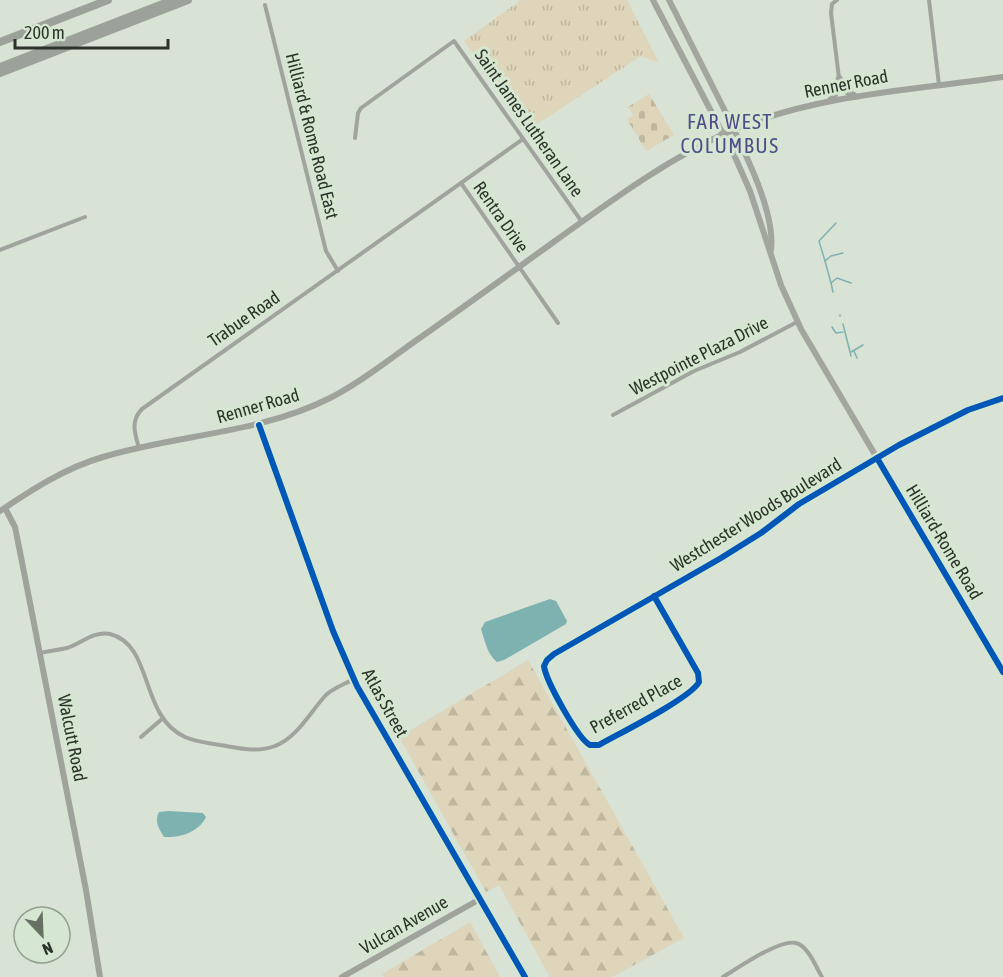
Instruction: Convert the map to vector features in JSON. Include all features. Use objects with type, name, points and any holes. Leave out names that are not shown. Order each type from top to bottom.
[{"type":"highway","points":[[0,42],[108,0]]},
{"type":"highway","points":[[0,67],[173,0]]},
{"type":"highway","points":[[0,73],[188,0]]},
{"type":"main road","name":"Hilliard-Rome Road","points":[[653,0],[724,135],[750,191],[781,285],[798,322],[1003,672]]},
{"type":"main road","name":"Hilliard-Rome Road","points":[[669,0],[734,130],[757,182],[772,239],[771,252]]},
{"type":"street","points":[[828,101],[835,95],[839,78],[831,13],[832,4],[837,0]]},
{"type":"street","points":[[929,0],[939,85]]},
{"type":"street","name":"Hilliard & Rome Road East","points":[[266,5],[326,251],[338,271]]},
{"type":"street","name":"Saint James Lutheran Lane","points":[[355,138],[357,113],[361,108],[454,41],[582,222]]},
{"type":"street","name":"Renner Road","points":[[139,448],[259,424],[289,415],[333,396],[462,309],[650,174],[734,130],[855,95],[1003,77]]},
{"type":"street","points":[[839,78],[847,92],[855,95]]},
{"type":"street","name":"Trabue Road","points":[[139,448],[134,425],[137,414],[142,409],[523,139]]},
{"type":"street","name":"Rentra Drive","points":[[461,183],[519,267]]},
{"type":"street","points":[[0,250],[85,217]]},
{"type":"street","points":[[519,267],[558,323]]},
{"type":"street","name":"Westpointe Plaza Drive","points":[[613,415],[689,374],[740,352],[798,322]]},
{"type":"street","name":"Westchester Woods Boulevard","points":[[654,596],[752,539],[799,504],[877,458],[960,414],[1003,398]]},
{"type":"street","name":"Atlas Street","points":[[259,424],[333,631],[354,679],[525,977]]},
{"type":"street","points":[[2,509],[31,490],[73,468],[139,448]]},
{"type":"street","name":"Walcutt Road","points":[[2,509],[15,527],[86,890],[100,977]]},
{"type":"street","name":"Preferred Place","points":[[654,596],[698,673],[699,682],[693,691],[648,718],[599,745],[590,746],[576,730],[549,683],[544,666],[554,654],[654,596]]},
{"type":"street","points":[[40,653],[69,647],[100,634],[120,638],[135,654],[153,702],[162,719],[169,726],[184,737],[197,741],[251,750],[264,749],[286,740],[328,694],[354,679]]},
{"type":"street","points":[[141,737],[162,719]]},
{"type":"street","name":"Vulcan Avenue","points":[[342,977],[480,899]]},
{"type":"street","points":[[723,977],[783,944],[797,943],[805,949],[822,977]]},
{"type":"green space","points":[[521,0],[627,0],[659,63],[641,56],[525,132],[464,41]]},
{"type":"green space","points":[[649,94],[674,135],[646,151],[627,119],[633,115],[628,107]]},
{"type":"green space","points":[[528,660],[684,938],[612,977],[550,977],[499,885],[486,892],[399,737]]},
{"type":"green space","points":[[470,922],[500,977],[384,977],[382,974]]},
{"type":"water","points":[[550,599],[556,601],[567,621],[566,624],[497,662],[489,651],[481,629],[485,622]]},
{"type":"water","points":[[159,812],[203,813],[206,817],[199,827],[188,833],[164,837],[157,819]]},
{"type":"waterway","points":[[825,261],[819,241],[836,223]]},
{"type":"waterway","points":[[831,283],[825,261],[831,256],[843,253]]},
{"type":"waterway","points":[[833,292],[831,283],[837,278],[851,283]]},
{"type":"waterway","points":[[843,324],[851,356]]},
{"type":"waterway","points":[[832,327],[836,333],[843,332]]},
{"type":"waterway","points":[[851,352],[863,345]]},
{"type":"waterway","points":[[854,351],[857,358]]},
{"type":"cycle path","points":[[654,596],[698,673],[699,682],[683,697],[653,715],[599,745],[590,745],[571,721],[546,673],[544,666],[554,654],[721,558],[761,533],[799,504],[899,445],[968,410],[1003,398]]},
{"type":"cycle path","points":[[259,425],[333,631],[357,686],[525,977]]},
{"type":"cycle path","points":[[877,458],[1003,672]]},
{"type":"district","name":"FAR WEST COLUMBUS","points":[[730,134]]}]
